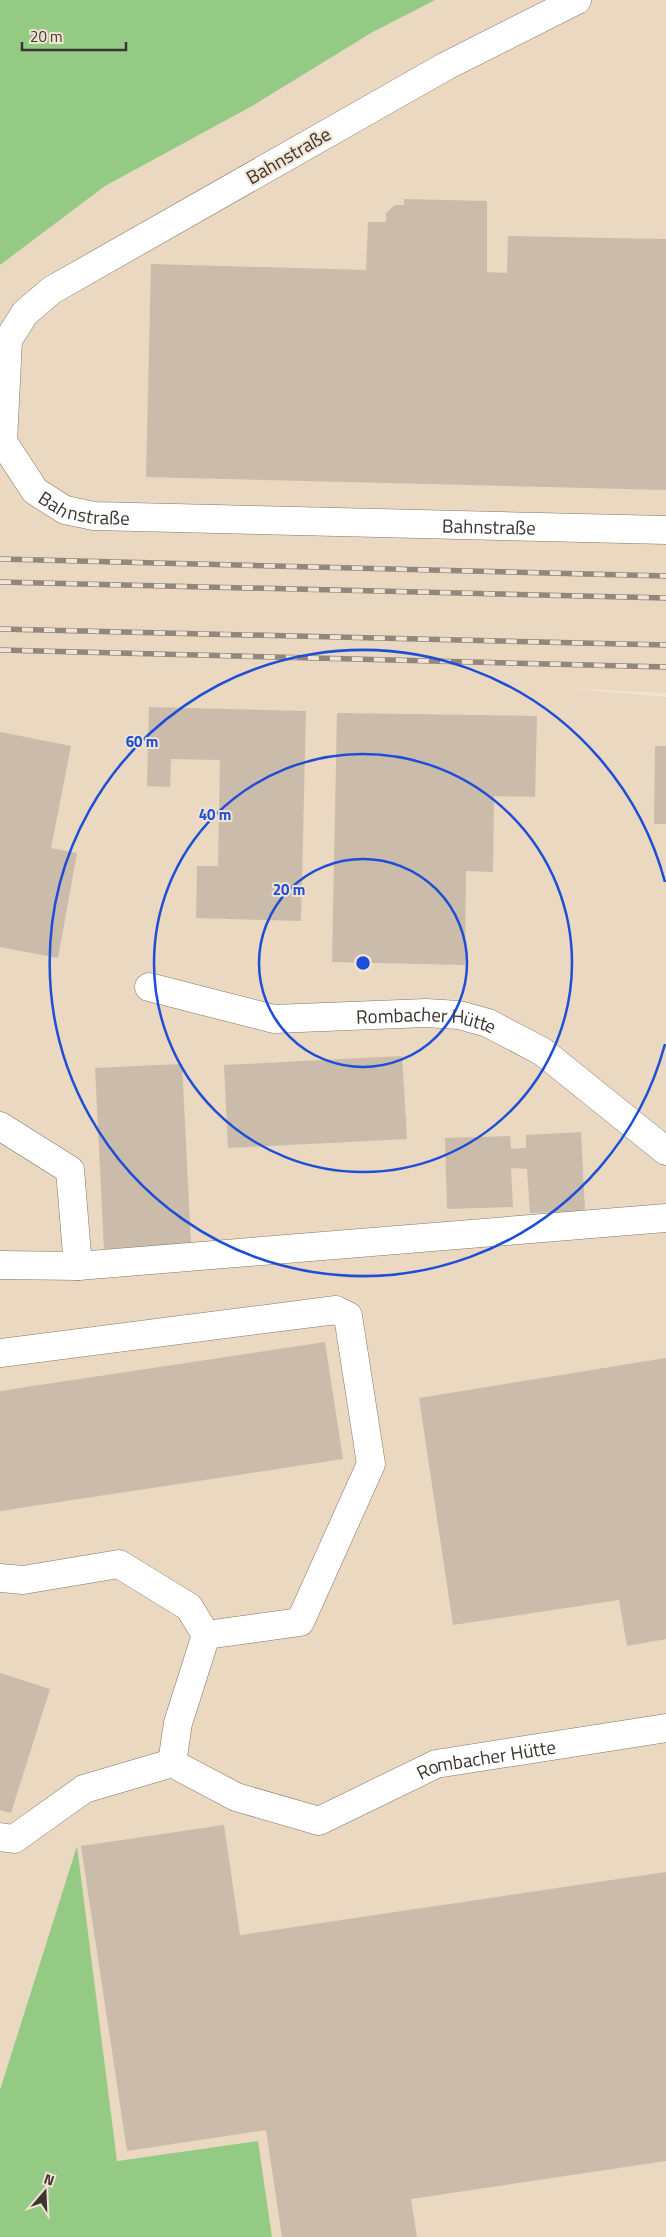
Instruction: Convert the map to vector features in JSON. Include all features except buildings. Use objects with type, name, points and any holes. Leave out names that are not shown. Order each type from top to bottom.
[{"type":"street","name":"Bahnstraße","points":[[577,0],[446,66],[52,290],[25,312],[8,340],[3,442],[35,492],[66,510],[94,516],[666,530]]},
{"type":"street","name":"Rombacher Hütte","points":[[149,987],[274,1019],[426,1014],[459,1015],[488,1023],[543,1052],[666,1152]]},
{"type":"street","points":[[0,1126],[70,1170],[78,1266]]},
{"type":"street","points":[[0,1265],[78,1266],[666,1218]]},
{"type":"street","points":[[0,1353],[336,1310],[348,1316],[371,1464],[300,1622],[206,1635]]},
{"type":"street","points":[[0,1578],[23,1580],[119,1564],[189,1607],[206,1635],[178,1723],[172,1763],[84,1789],[14,1839],[0,1837]]},
{"type":"street","name":"Rombacher Hütte","points":[[172,1763],[236,1797],[319,1821],[436,1764],[666,1728]]},
{"type":"shaded area","points":[[435,0],[666,0],[666,693],[563,688],[666,697],[666,2237],[272,2237],[258,2141],[117,2161],[77,1848],[0,2090],[0,265],[105,186],[371,33]]},
{"type":"green space","points":[[0,0],[435,0],[371,33],[252,106],[105,186],[0,265]]},
{"type":"green space","points":[[77,1846],[117,2161],[258,2141],[272,2237],[0,2237],[0,2090]]},
{"type":"railway","points":[[0,559],[666,576]]},
{"type":"railway","points":[[0,582],[666,598]]},
{"type":"railway","points":[[0,629],[666,645]]},
{"type":"railway","points":[[0,650],[666,667]]}]
